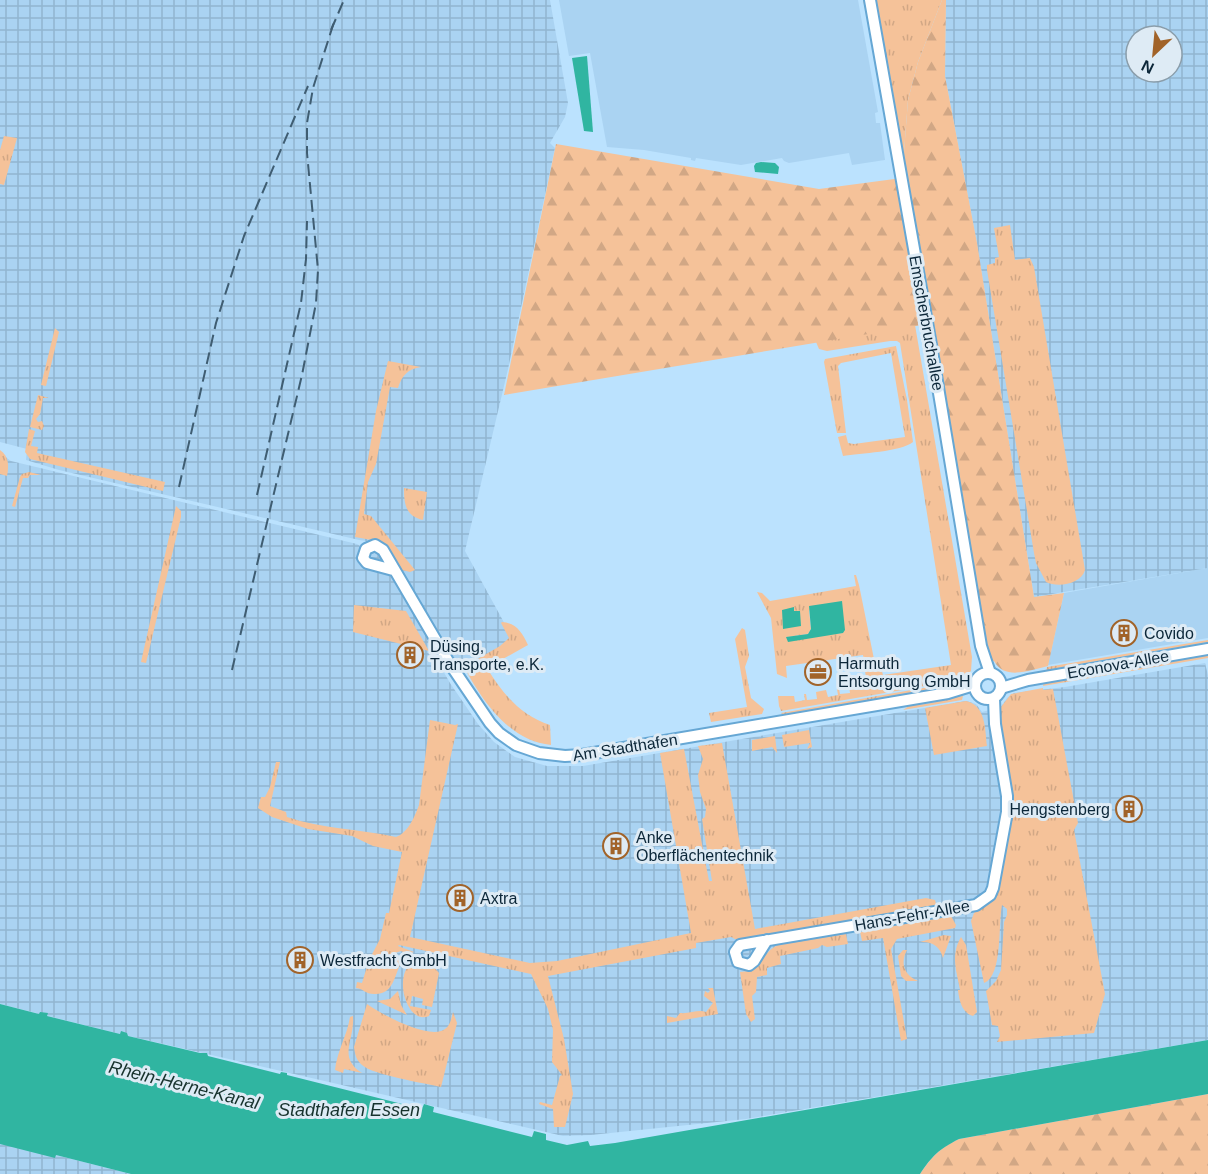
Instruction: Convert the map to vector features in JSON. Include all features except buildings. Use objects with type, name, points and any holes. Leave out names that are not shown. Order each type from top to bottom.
[{"type":"street","name":"Emscherbruchallee","points":[[870,0],[931,345],[985,674]]},
{"type":"street","name":"Am Stadthafen","points":[[393,570],[417,605],[448,661],[490,723],[507,739],[539,753],[582,755],[975,689]]},
{"type":"street","name":"Econova-Allee","points":[[1001,684],[1208,649]]},
{"type":"street","points":[[985,674],[1001,684],[998,696],[990,699],[975,689],[985,674]]},
{"type":"street","name":"Hans-Fehr-Allee","points":[[767,940],[976,905],[990,895],[995,881],[1007,812],[1007,796],[990,699]]},
{"type":"shaded area","points":[[0,0],[550,0],[568,103],[565,117],[550,143],[555,148],[508,369],[465,551],[513,639],[458,674],[381,543],[359,540],[59,470],[26,460],[27,449],[0,442]]},
{"type":"shaded area","points":[[559,0],[858,0],[878,112],[875,113],[876,123],[880,123],[885,160],[852,165],[849,153],[789,163],[782,158],[741,165],[696,158],[695,161],[691,158],[644,150],[607,147],[590,53],[569,56]]},
{"type":"shaded area","points":[[946,0],[1208,0],[1208,568],[1034,597],[977,244],[945,76]]},
{"type":"shaded area","points":[[0,453],[11,461],[357,544],[367,550],[379,549],[438,650],[438,662],[478,724],[494,742],[515,757],[547,766],[583,766],[966,701],[976,704],[982,712],[1001,707],[1014,693],[1065,687],[1205,663],[1208,675],[1208,1040],[746,1119],[563,1136],[120,1034],[0,1004]]},
{"type":"shaded area","points":[[1208,568],[1208,638],[1048,665],[1064,593]]},
{"type":"shaded area","points":[[0,1142],[56,1155],[131,1174],[0,1174]]},
{"type":"green space","points":[[863,0],[942,0],[918,62],[908,100],[902,178]]},
{"type":"green space","points":[[942,0],[946,0],[945,76],[977,243],[1034,597],[1064,593],[1048,666],[1018,672],[1005,671],[994,661],[989,661],[928,324],[504,395],[556,144],[819,189],[902,178],[908,100],[918,62]]},
{"type":"green space","points":[[4,136],[17,138],[4,185],[0,184],[0,150]]},
{"type":"green space","points":[[1010,225],[1015,260],[1030,258],[1034,267],[1085,570],[1079,579],[1063,585],[1046,582],[1036,563],[987,270],[987,265],[995,263],[995,258],[999,257],[994,228]]},
{"type":"green space","points":[[915,325],[972,657],[971,671],[962,679],[954,681],[781,711],[778,696],[794,696],[795,702],[805,700],[804,694],[807,700],[817,699],[816,692],[826,690],[828,697],[838,695],[837,689],[840,694],[850,693],[849,686],[867,684],[865,671],[859,672],[858,669],[864,668],[863,655],[786,666],[787,678],[777,674],[771,618],[757,592],[762,593],[770,601],[856,586],[854,575],[856,575],[875,664],[880,664],[883,675],[951,665],[900,343],[890,341],[827,351],[819,349],[816,342]],"holes":[[[809,610],[843,633],[787,637],[808,634],[811,629]]]},
{"type":"green space","points":[[55,328],[59,332],[46,386],[41,385]]},
{"type":"green space","points":[[896,346],[913,442],[890,450],[843,456],[838,437],[846,435],[848,443],[854,444],[905,437],[891,353],[841,363],[838,366],[846,433],[837,433],[825,359]]},
{"type":"green space","points":[[388,361],[421,367],[406,373],[398,388],[390,387],[376,464],[368,482],[364,514],[371,516],[415,570],[410,572],[402,570],[383,542],[355,537],[376,411]]},
{"type":"green space","points":[[38,395],[49,398],[43,398],[40,414],[36,419],[38,422],[42,421],[44,426],[42,430],[30,427]]},
{"type":"green space","points":[[29,429],[35,431],[31,446],[38,447],[37,453],[165,482],[163,491],[30,459],[25,452]]},
{"type":"green space","points":[[0,450],[8,462],[7,476],[0,474]]},
{"type":"green space","points":[[29,472],[41,475],[30,475],[28,478],[23,478],[15,507],[12,506],[20,477]]},
{"type":"green space","points":[[404,488],[427,492],[423,520],[409,512],[405,504]]},
{"type":"green space","points":[[176,506],[181,511],[181,517],[146,663],[141,662]]},
{"type":"green space","points":[[354,605],[406,611],[429,651],[353,632]]},
{"type":"green space","points":[[502,622],[518,629],[528,645],[487,668],[499,686],[521,710],[550,725],[551,745],[535,742],[520,735],[507,725],[484,700],[459,657],[463,662],[469,664],[500,646],[509,638]]},
{"type":"green space","points":[[742,628],[745,630],[749,656],[745,667],[751,698],[764,709],[762,714],[711,722],[709,713],[747,707],[735,639]]},
{"type":"green space","points":[[1208,640],[1208,642],[1052,669],[1046,672],[1047,667]]},
{"type":"green space","points":[[1208,655],[1208,658],[1043,686],[1044,681]]},
{"type":"green space","points":[[957,682],[960,684],[944,690],[939,688],[793,713],[793,715],[781,713]]},
{"type":"green space","points":[[1043,688],[1043,690],[1053,689],[1078,823],[1074,830],[1105,994],[1094,1033],[997,1042],[1000,1036],[998,1026],[992,1025],[986,991],[996,981],[1001,970],[1007,909],[1002,905],[997,960],[994,971],[984,983],[971,921],[974,913],[993,897],[999,883],[1013,807],[998,709],[1011,694]]},
{"type":"green space","points":[[963,696],[962,700],[903,710],[912,704],[930,703]]},
{"type":"green space","points":[[966,701],[973,703],[981,713],[987,746],[934,755],[925,708]]},
{"type":"green space","points":[[430,720],[458,724],[410,937],[530,963],[557,961],[691,933],[660,753],[684,749],[709,881],[712,881],[702,819],[705,817],[706,809],[700,792],[698,775],[703,759],[698,746],[722,743],[755,929],[926,898],[935,900],[937,907],[739,941],[731,937],[696,943],[696,948],[548,976],[564,1039],[573,1094],[565,1127],[554,1127],[553,1109],[539,1104],[540,1102],[552,1105],[562,1075],[552,1062],[553,1030],[548,1009],[531,974],[399,945],[414,952],[408,954],[401,951],[389,955],[393,958],[401,956],[404,958],[387,991],[371,994],[356,988],[357,982],[362,983],[369,960],[380,939],[386,913],[389,913],[402,852],[373,846],[352,836],[308,829],[272,817],[258,808],[261,797],[265,797],[270,787],[276,762],[280,762],[270,806],[286,812],[287,817],[396,837],[400,835],[410,824],[419,805]]},
{"type":"green space","points":[[809,730],[812,747],[807,749],[810,743],[784,747],[782,735]]},
{"type":"green space","points":[[775,736],[777,753],[772,747],[752,751],[752,740]]},
{"type":"green space","points":[[945,915],[951,916],[956,925],[955,928],[897,939],[891,949],[907,1039],[901,1041],[883,938],[862,941],[860,932]]},
{"type":"green space","points":[[846,934],[848,944],[827,947],[822,945],[818,948],[780,956],[781,964],[767,968],[767,975],[757,977],[756,992],[752,996],[755,1019],[751,1022],[746,1014],[740,972],[754,969],[772,948],[778,945]]},
{"type":"green space","points":[[944,935],[951,936],[943,958],[935,945],[920,942]]},
{"type":"green space","points":[[961,937],[966,945],[977,1012],[973,1016],[964,1009],[958,994],[960,990],[955,957]]},
{"type":"green space","points":[[903,950],[907,950],[904,959],[905,968],[909,975],[918,981],[906,981],[901,976],[898,956]]},
{"type":"green space","points":[[413,962],[433,966],[439,973],[432,1007],[422,1005],[423,999],[412,996],[410,1006],[431,1010],[429,1016],[421,1017],[414,1014],[405,998],[404,977],[407,968]]},
{"type":"green space","points":[[708,988],[713,988],[718,1014],[667,1023],[667,1016],[676,1018],[680,1013],[706,1012],[713,1003],[704,996],[705,991],[708,993],[710,991]]},
{"type":"green space","points":[[398,991],[401,1005],[407,1015],[377,1001],[390,999]]},
{"type":"green space","points":[[367,1004],[403,1024],[434,1032],[446,1028],[453,1012],[457,1023],[441,1087],[387,1075],[368,1069],[360,1063],[354,1047]]},
{"type":"green space","points":[[353,1016],[349,1048],[350,1061],[362,1073],[344,1069],[343,1073],[335,1070],[336,1063],[350,1017]]},
{"type":"green space","points":[[1208,1094],[1208,1174],[920,1174],[937,1153],[959,1139]]},
{"type":"water","points":[[587,56],[593,132],[584,131],[572,58]]},
{"type":"water","points":[[761,162],[775,163],[779,167],[778,174],[755,172],[754,166]]},
{"type":"water","points":[[842,601],[845,630],[843,633],[788,642],[786,637],[808,634],[811,629],[809,606]]},
{"type":"water","points":[[794,607],[794,611],[800,611],[801,626],[783,629],[782,610]]},
{"type":"water","points":[[0,1004],[39,1014],[40,1012],[48,1013],[47,1016],[120,1034],[121,1031],[127,1033],[128,1036],[207,1053],[208,1056],[280,1074],[281,1072],[287,1073],[287,1075],[422,1109],[424,1104],[434,1107],[433,1112],[532,1137],[534,1131],[546,1134],[546,1140],[567,1145],[588,1141],[590,1146],[615,1143],[1208,1040],[1208,1094],[959,1139],[936,1154],[920,1174],[131,1174],[0,1144]]},
{"type":"railway","points":[[331,30],[344,0]]},
{"type":"railway","points":[[232,670],[302,375],[316,303],[318,270],[307,153],[307,123],[313,88],[334,22]]},
{"type":"railway","points":[[179,487],[216,323],[244,236],[308,86]]},
{"type":"railway","points":[[257,495],[301,303],[307,221]]},
{"type":"place","name":"Covido","points":[[1124,633]]},
{"type":"place","name":"Düsing, Transporte, e.K.","points":[[410,655]]},
{"type":"place","name":"Harmuth Entsorgung GmbH","points":[[818,672]]},
{"type":"place","name":"Hengstenberg","points":[[1129,809]]},
{"type":"place","name":"Anke Oberflächentechnik","points":[[616,846]]},
{"type":"place","name":"Axtra","points":[[460,898]]},
{"type":"place","name":"Westfracht GmbH","points":[[300,960]]},
{"type":"water label","name":"Rhein-Herne-Kanal","points":[[184,1085]]},
{"type":"water label","name":"Stadthafen Essen","points":[[349,1110]]}]
